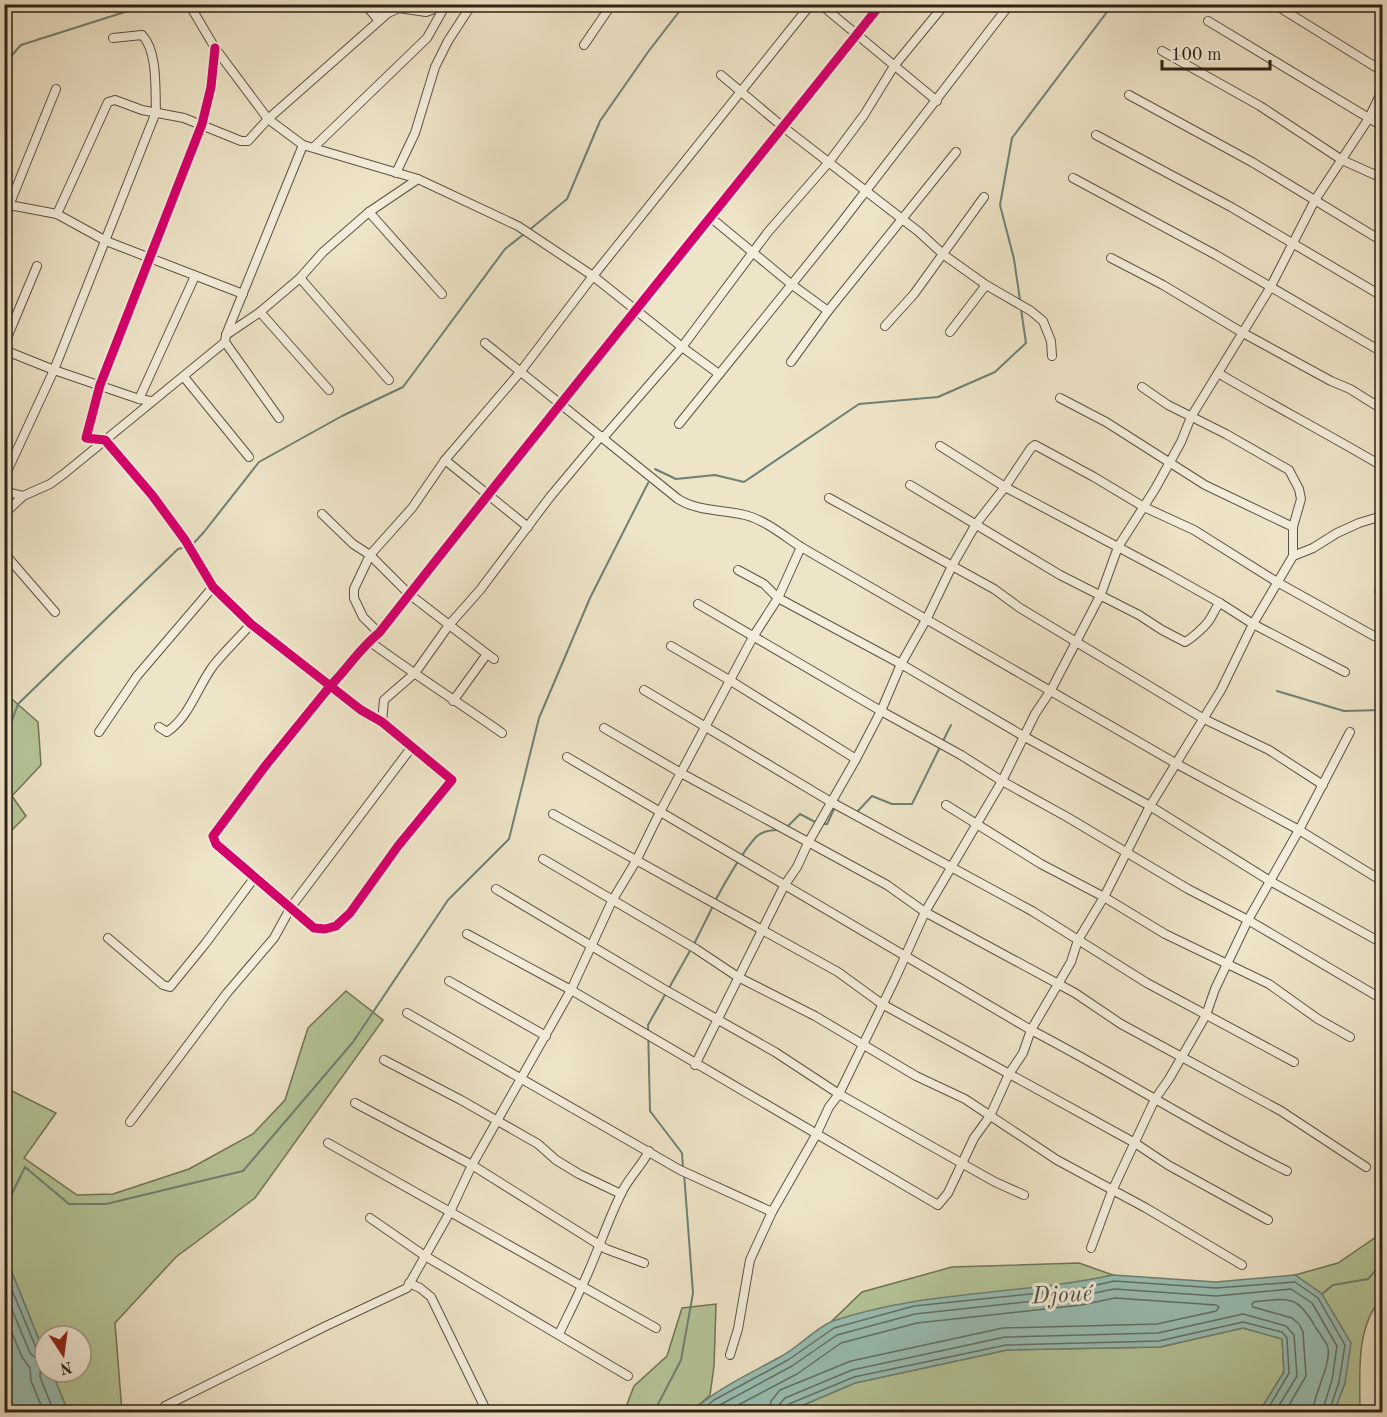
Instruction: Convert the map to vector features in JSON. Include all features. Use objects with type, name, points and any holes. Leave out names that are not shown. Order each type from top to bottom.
[{"type":"street","points":[[189,4],[215,48],[268,119],[303,145],[417,179],[518,226],[593,276],[719,374]]},
{"type":"street","points":[[365,4],[377,18]]},
{"type":"street","points":[[57,214],[108,102],[115,100],[142,110],[202,124],[241,141],[248,141],[268,119],[377,18],[385,4]]},
{"type":"street","points":[[396,173],[415,133],[435,67],[448,40],[472,4]]},
{"type":"street","points":[[584,45],[612,4]]},
{"type":"street","points":[[379,633],[363,617],[354,598],[354,589],[370,555],[412,508],[445,460],[521,371],[593,276],[811,4]]},
{"type":"street","points":[[820,4],[937,100]]},
{"type":"street","points":[[215,48],[211,87],[202,124],[100,385],[86,438],[105,440],[172,522],[213,587],[251,624],[331,685],[361,710],[382,722],[452,780],[398,846],[350,913],[336,926],[325,929],[314,928],[216,844],[213,836],[266,765],[331,685],[369,641],[379,633],[561,406],[635,308],[880,4]]},
{"type":"street","points":[[382,722],[384,700],[415,673],[449,625],[480,590],[550,497],[682,347],[753,250],[829,162],[864,115],[894,66],[945,4]]},
{"type":"street","points":[[1274,4],[1383,71]]},
{"type":"street","points":[[377,18],[399,8],[426,12],[447,5]]},
{"type":"street","points":[[314,147],[427,38],[447,5]]},
{"type":"street","points":[[679,424],[937,100],[1009,5]]},
{"type":"street","points":[[1208,21],[1383,126]]},
{"type":"street","points":[[4,478],[54,370],[156,112],[154,74],[148,41],[142,35],[113,38]]},
{"type":"street","points":[[1162,51],[1260,106],[1342,160],[1383,178]]},
{"type":"street","points":[[721,75],[944,255],[1043,321],[1051,341],[1052,356]]},
{"type":"street","points":[[4,218],[7,205],[56,90]]},
{"type":"street","points":[[730,1355],[738,1329],[750,1260],[772,1212],[816,1135],[829,1107],[839,1094],[925,912],[1002,781],[1035,714],[1051,690],[1101,594],[1118,547],[1144,507],[1180,442],[1191,417],[1270,288],[1315,200],[1369,118],[1383,91]]},
{"type":"street","points":[[1129,95],[1210,139],[1383,241]]},
{"type":"street","points":[[1096,135],[1231,207],[1383,296]]},
{"type":"street","points":[[225,339],[303,145]]},
{"type":"street","points":[[791,362],[828,311],[956,152]]},
{"type":"street","points":[[1073,178],[1216,255],[1383,352]]},
{"type":"street","points":[[4,514],[24,496],[50,483],[184,377],[225,339],[300,278],[323,252],[369,212],[417,179]]},
{"type":"street","points":[[885,327],[944,255],[984,197]]},
{"type":"street","points":[[7,205],[57,214],[105,241],[243,294]]},
{"type":"street","points":[[369,212],[442,294]]},
{"type":"street","points":[[710,217],[753,250],[791,284],[828,311]]},
{"type":"street","points":[[1111,258],[1383,409]]},
{"type":"street","points":[[4,345],[37,266]]},
{"type":"street","points":[[139,399],[195,276]]},
{"type":"street","points":[[300,278],[389,380]]},
{"type":"street","points":[[950,332],[986,285]]},
{"type":"street","points":[[260,312],[329,390]]},
{"type":"street","points":[[225,339],[279,418]]},
{"type":"street","points":[[485,343],[686,504],[706,510],[755,518],[801,547],[1177,764],[1299,830],[1383,881]]},
{"type":"street","points":[[4,350],[54,370],[151,401]]},
{"type":"street","points":[[1218,373],[1383,466]]},
{"type":"street","points":[[184,377],[249,457]]},
{"type":"street","points":[[467,934],[571,990],[695,1065],[938,1205],[948,1193],[974,1138],[990,1116],[1009,1074],[1023,1053],[1031,1030],[1071,962],[1078,940],[1104,897],[1150,807],[1221,690],[1253,624],[1293,556],[1293,527],[1301,499],[1289,470],[1226,434],[1168,405],[1142,387]]},
{"type":"street","points":[[1060,398],[1106,422],[1205,485],[1293,527]]},
{"type":"street","points":[[940,446],[1005,487],[1220,603],[1253,624],[1345,672]]},
{"type":"street","points":[[695,1065],[784,886],[797,867],[808,843],[882,711],[901,664],[927,618],[952,566],[976,524],[1035,446],[1144,507],[1194,530],[1277,582],[1374,636]]},
{"type":"street","points":[[445,460],[528,527]]},
{"type":"street","points":[[910,485],[1060,574],[1101,594],[1185,642],[1193,638],[1199,629],[1210,620],[1220,603]]},
{"type":"street","points":[[4,491],[24,496]]},
{"type":"street","points":[[829,498],[994,589],[1020,608],[1204,719],[1269,750],[1323,785]]},
{"type":"street","points":[[322,514],[353,544],[370,555],[409,594],[490,657],[453,701]]},
{"type":"street","points":[[1293,556],[1359,523],[1383,516]]},
{"type":"street","points":[[165,1406],[407,1288],[450,1212],[472,1165],[571,990],[612,901],[636,861],[753,637],[778,598],[801,547]]},
{"type":"street","points":[[4,553],[55,612]]},
{"type":"street","points":[[738,570],[764,584],[778,598],[901,664],[1150,807],[1270,880],[1383,943]]},
{"type":"street","points":[[99,732],[137,675],[213,587]]},
{"type":"street","points":[[698,604],[1188,889],[1248,920],[1383,999]]},
{"type":"street","points":[[159,727],[167,732],[182,719],[213,667],[251,624]]},
{"type":"street","points":[[369,641],[502,733]]},
{"type":"street","points":[[671,646],[856,759]]},
{"type":"street","points":[[644,690],[831,802],[1032,911],[1147,982],[1294,1062]]},
{"type":"street","points":[[603,728],[808,843],[888,885],[925,912],[1058,984],[1121,1024],[1281,1111],[1366,1167]]},
{"type":"street","points":[[1091,1248],[1112,1191],[1155,1099],[1182,1058],[1206,1015],[1215,989],[1248,920],[1299,830],[1350,732]]},
{"type":"street","points":[[130,1122],[227,993],[274,938],[291,907],[411,748]]},
{"type":"street","points":[[567,757],[1031,1030],[1100,1066],[1240,1148],[1287,1171]]},
{"type":"street","points":[[946,805],[1041,864],[1165,933],[1269,984],[1318,1019],[1350,1037]]},
{"type":"street","points":[[553,814],[838,972],[882,1004],[1135,1143],[1168,1165],[1268,1220]]},
{"type":"street","points":[[543,859],[696,949],[738,977],[815,1016],[916,1076],[965,1100],[1057,1160],[1242,1264]]},
{"type":"street","points":[[108,938],[163,985],[170,987],[255,877]]},
{"type":"street","points":[[496,890],[662,988],[718,1018],[839,1094],[995,1182],[1024,1195]]},
{"type":"street","points":[[449,981],[546,1036]]},
{"type":"street","points":[[407,1013],[680,1170],[772,1212]]},
{"type":"street","points":[[384,1060],[497,1120],[538,1144],[556,1160],[579,1174],[621,1194]]},
{"type":"street","points":[[355,1103],[472,1165],[606,1250],[644,1263]]},
{"type":"street","points":[[328,1143],[656,1329]]},
{"type":"street","points":[[559,1334],[582,1287],[598,1244],[626,1183],[640,1167],[649,1151]]},
{"type":"street","points":[[370,1218],[425,1256],[504,1305],[559,1334],[628,1376]]},
{"type":"street","points":[[409,1283],[426,1292],[430,1297],[488,1413]]},
{"type":"green space","points":[[5,693],[38,722],[41,765],[12,796],[26,816],[5,837]]},
{"type":"green space","points":[[346,991],[383,1020],[255,1198],[176,1257],[115,1323],[122,1412],[68,1412],[57,1384],[93,1384],[93,1324],[33,1325],[5,1255],[4,1087],[56,1113],[24,1158],[77,1195],[113,1194],[189,1169],[253,1134],[285,1100],[308,1028]]},
{"type":"green space","points":[[1382,1233],[1382,1297],[1373,1310],[1363,1337],[1360,1412],[1334,1412],[1345,1383],[1322,1294],[1295,1275],[1338,1263]]},
{"type":"green space","points":[[1079,1263],[1113,1275],[1078,1283],[831,1322],[862,1292],[952,1267]]},
{"type":"green space","points":[[716,1304],[714,1366],[710,1395],[691,1412],[624,1412],[634,1386],[667,1356],[682,1308]]},
{"type":"green space","points":[[1243,1328],[1282,1338],[1284,1372],[1259,1412],[787,1412],[855,1383],[1007,1350],[1160,1347]]},
{"type":"water","points":[[5,1255],[33,1325],[33,1384],[57,1384],[68,1412],[5,1412]]},
{"type":"water","name":"Djoué","points":[[1113,1275],[1216,1282],[1295,1275],[1322,1294],[1351,1343],[1345,1383],[1334,1412],[1259,1412],[1284,1372],[1282,1339],[1243,1328],[1160,1347],[1007,1350],[855,1383],[787,1412],[691,1412],[701,1403],[787,1353],[833,1321],[867,1311],[937,1298],[1043,1286]]},
{"type":"waterway","points":[[4,64],[21,45],[150,4]]},
{"type":"waterway","points":[[528,231],[567,199],[600,121],[685,4]]},
{"type":"waterway","points":[[1020,300],[1014,259],[1000,205],[1012,138],[1113,4]]},
{"type":"waterway","points":[[192,545],[259,462],[342,416],[403,387],[505,249],[524,234]]},
{"type":"waterway","points":[[655,469],[676,479],[715,475],[744,482],[859,404],[938,397],[995,372],[1026,343],[1021,309]]},
{"type":"waterway","points":[[4,1210],[25,1167],[69,1204],[106,1204],[243,1171],[353,1042],[448,900],[509,839],[539,718],[590,598],[648,483]]},
{"type":"waterway","points":[[4,742],[18,704],[178,549],[186,547]]},
{"type":"waterway","points":[[1375,591],[1382,611]]},
{"type":"waterway","points":[[1277,691],[1344,711],[1382,710]]},
{"type":"waterway","points":[[943,741],[951,725]]},
{"type":"waterway","points":[[855,811],[857,812],[872,796],[892,804],[912,804],[940,747]]},
{"type":"waterway","points":[[822,824],[827,824],[835,807]]},
{"type":"waterway","points":[[786,828],[800,814],[817,823]]},
{"type":"waterway","points":[[715,901],[728,877],[756,837],[778,830]]},
{"type":"waterway","points":[[694,944],[713,906]]},
{"type":"waterway","points":[[669,988],[691,949]]},
{"type":"waterway","points":[[666,993],[648,1025],[650,1111],[682,1153],[683,1168]]},
{"type":"waterway","points":[[654,1412],[681,1360],[693,1293],[684,1173]]},
{"type":"waterway","points":[[1322,1294],[1333,1285],[1368,1279],[1382,1263]]},
{"type":"cycle path","points":[[215,48],[211,87],[202,124],[100,385],[86,438],[105,440],[152,495],[185,540],[213,587],[251,624],[361,710],[382,722],[452,780],[398,846],[350,913],[336,926],[325,929],[314,928],[216,844],[213,836],[266,765],[331,685],[379,633],[881,4]]}]
